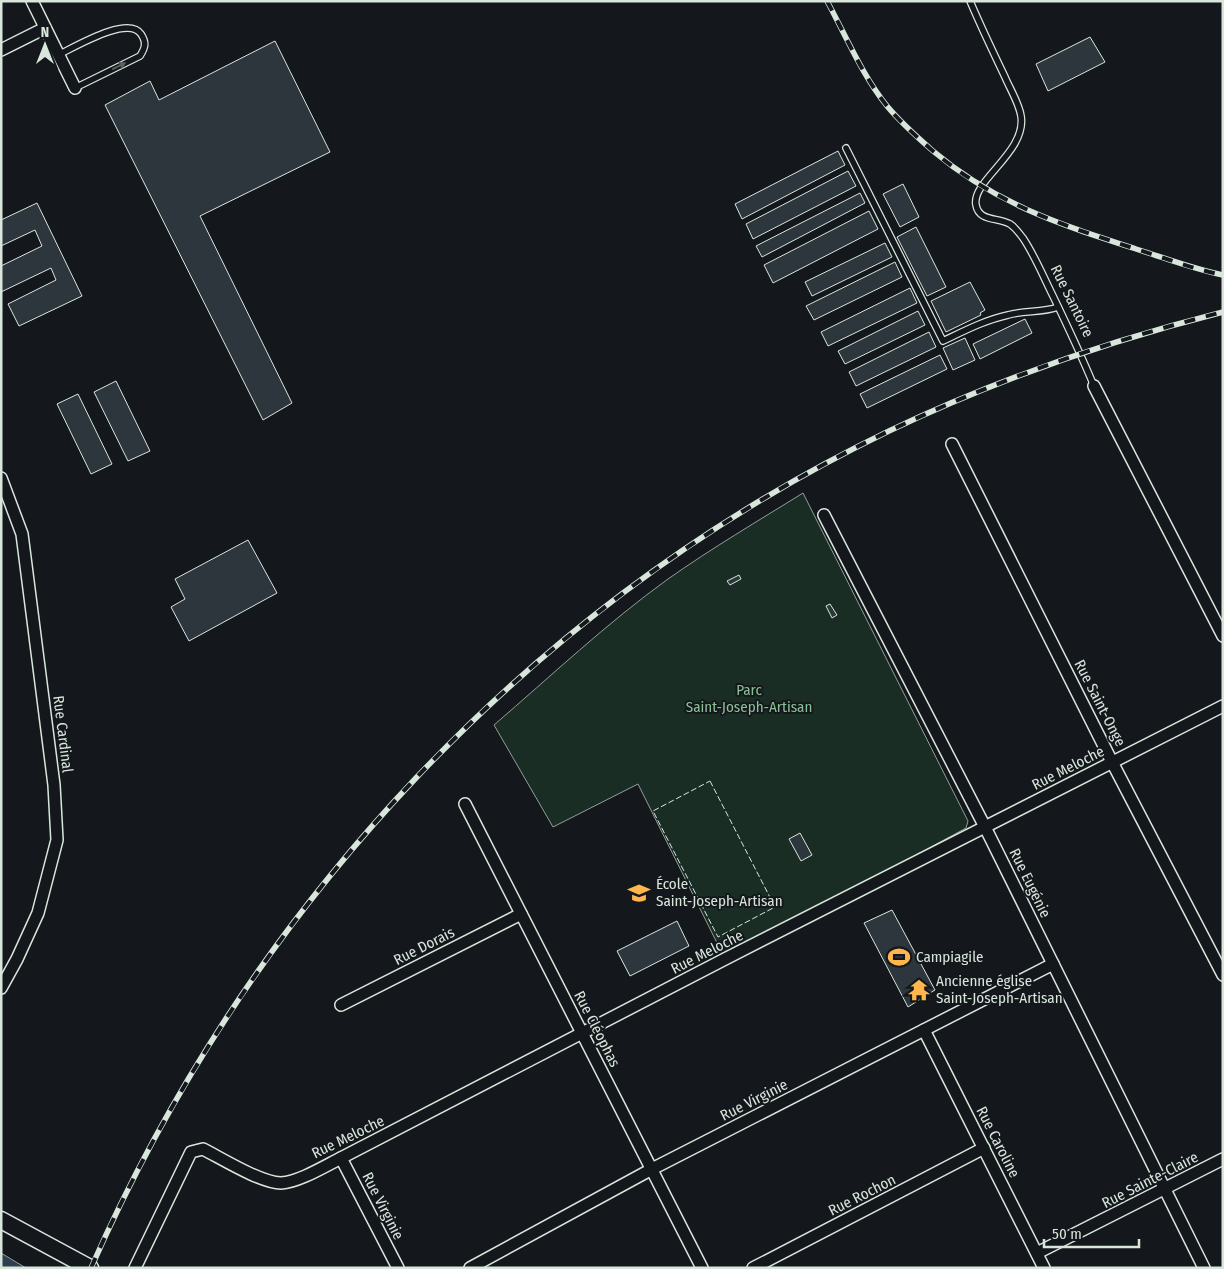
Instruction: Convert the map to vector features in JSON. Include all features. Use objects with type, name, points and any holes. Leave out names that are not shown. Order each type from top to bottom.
[{"type":"street","points":[[32,1],[75,88]]},
{"type":"street","points":[[1,50],[45,28]]},
{"type":"street","name":"Rue Santoire","points":[[1094,386],[1223,636]]},
{"type":"street","name":"Rue Saint-Onge","points":[[952,444],[1112,762],[1223,975]]},
{"type":"street","name":"Rue Cardinal","points":[[1,478],[22,534],[54,785],[57,840],[38,913],[17,959],[1,988]]},
{"type":"street","name":"Rue Eugénie","points":[[824,515],[985,827],[1204,1268]]},
{"type":"street","name":"Rue Meloche","points":[[135,1268],[191,1152],[203,1149],[263,1179],[280,1183],[295,1180],[1223,706]]},
{"type":"street","name":"Rue Cléophas","points":[[464,804],[702,1268]]},
{"type":"street","name":"Rue Dorais","points":[[341,1005],[521,914]]},
{"type":"street","name":"Rue Virginie","points":[[470,1268],[652,1169],[1053,964]]},
{"type":"street","name":"Rue Caroline","points":[[924,1030],[1044,1268]]},
{"type":"street","name":"Rue Rochon","points":[[753,1268],[984,1148]]},
{"type":"street","name":"Rue Virginie","points":[[341,1158],[398,1268]]},
{"type":"street","name":"Rue Sainte-Claire","points":[[1037,1254],[1223,1159]]},
{"type":"street","points":[[1,1220],[90,1268]]},
{"type":"lane","name":"Rue Santoire","points":[[970,1],[1021,116],[1016,144],[982,187],[976,199],[976,204],[984,218],[1010,224],[1015,229],[1036,262],[1081,354],[1094,386]]},
{"type":"lane","points":[[58,55],[116,29],[130,27],[139,31],[144,39],[145,47],[140,56],[75,88]]},
{"type":"lane","points":[[846,148],[943,342],[992,319],[1020,312],[1046,311],[1058,307]]},
{"type":"green space","name":"Parc Saint-Joseph-Artisan","points":[[803,493],[968,821],[966,828],[725,959],[638,784],[553,827],[494,725],[645,596],[701,556]]},
{"type":"water","points":[[1,1253],[26,1268],[1,1268]]},
{"type":"building","points":[[1090,37],[1105,62],[1048,91],[1036,64]]},
{"type":"building","points":[[275,41],[330,152],[200,216],[292,403],[263,420],[105,105],[150,81],[159,100]]},
{"type":"building","points":[[838,151],[845,165],[742,219],[735,204]]},
{"type":"building","points":[[848,171],[856,186],[753,239],[746,224]]},
{"type":"building","points":[[903,184],[919,217],[900,227],[883,194]]},
{"type":"building","points":[[860,193],[865,203],[762,257],[756,246]]},
{"type":"building","points":[[37,203],[82,296],[19,326],[8,304],[56,280],[51,268],[1,292],[1,266],[42,246],[35,230],[1,246],[1,220]]},
{"type":"building","points":[[869,211],[878,229],[773,283],[764,265]]},
{"type":"building","points":[[916,227],[946,287],[927,296],[897,237]]},
{"type":"building","points":[[885,243],[892,257],[812,296],[805,282]]},
{"type":"building","points":[[895,262],[902,277],[814,320],[806,306]]},
{"type":"building","points":[[970,282],[985,310],[980,313],[981,315],[946,332],[931,301]]},
{"type":"building","points":[[910,288],[917,303],[828,346],[821,332]]},
{"type":"building","points":[[918,311],[925,325],[845,364],[838,351]]},
{"type":"building","points":[[1025,319],[1032,333],[980,359],[973,344]]},
{"type":"building","points":[[929,332],[936,347],[856,386],[849,372]]},
{"type":"building","points":[[965,338],[975,360],[953,370],[943,348]]},
{"type":"building","points":[[940,355],[947,369],[867,408],[860,394]]},
{"type":"building","points":[[116,381],[150,451],[128,461],[94,392]]},
{"type":"building","points":[[78,394],[112,464],[91,474],[57,404]]},
{"type":"building","points":[[248,540],[277,593],[189,641],[171,607],[185,599],[175,579]]},
{"type":"building","points":[[739,575],[741,579],[730,585],[727,581]]},
{"type":"building","points":[[830,604],[837,615],[832,618],[826,606]]},
{"type":"building","points":[[800,833],[812,855],[801,861],[789,839]]},
{"type":"building","name":"Campiagile","points":[[892,910],[935,990],[908,1007],[864,923]]},
{"type":"building","points":[[677,921],[689,946],[630,976],[617,951]]},
{"type":"railway","points":[[827,1],[862,68],[887,106],[933,151],[980,185],[1005,199],[1055,221],[1179,263],[1223,275]]},
{"type":"railway","points":[[91,1268],[157,1135],[233,1008],[319,889],[416,778],[521,676],[636,584],[758,502],[889,431],[929,412],[1053,363],[1180,323],[1223,312]]},
{"type":"fence","points":[[710,781],[775,907],[718,937],[653,811],[710,781]]},
{"type":"place","name":"École Saint-Joseph-Artisan","points":[[639,893]]},
{"type":"place","name":"Campiagile","points":[[899,957]]},
{"type":"place","name":"Ancienne église Saint-Joseph-Artisan","points":[[919,990]]}]
